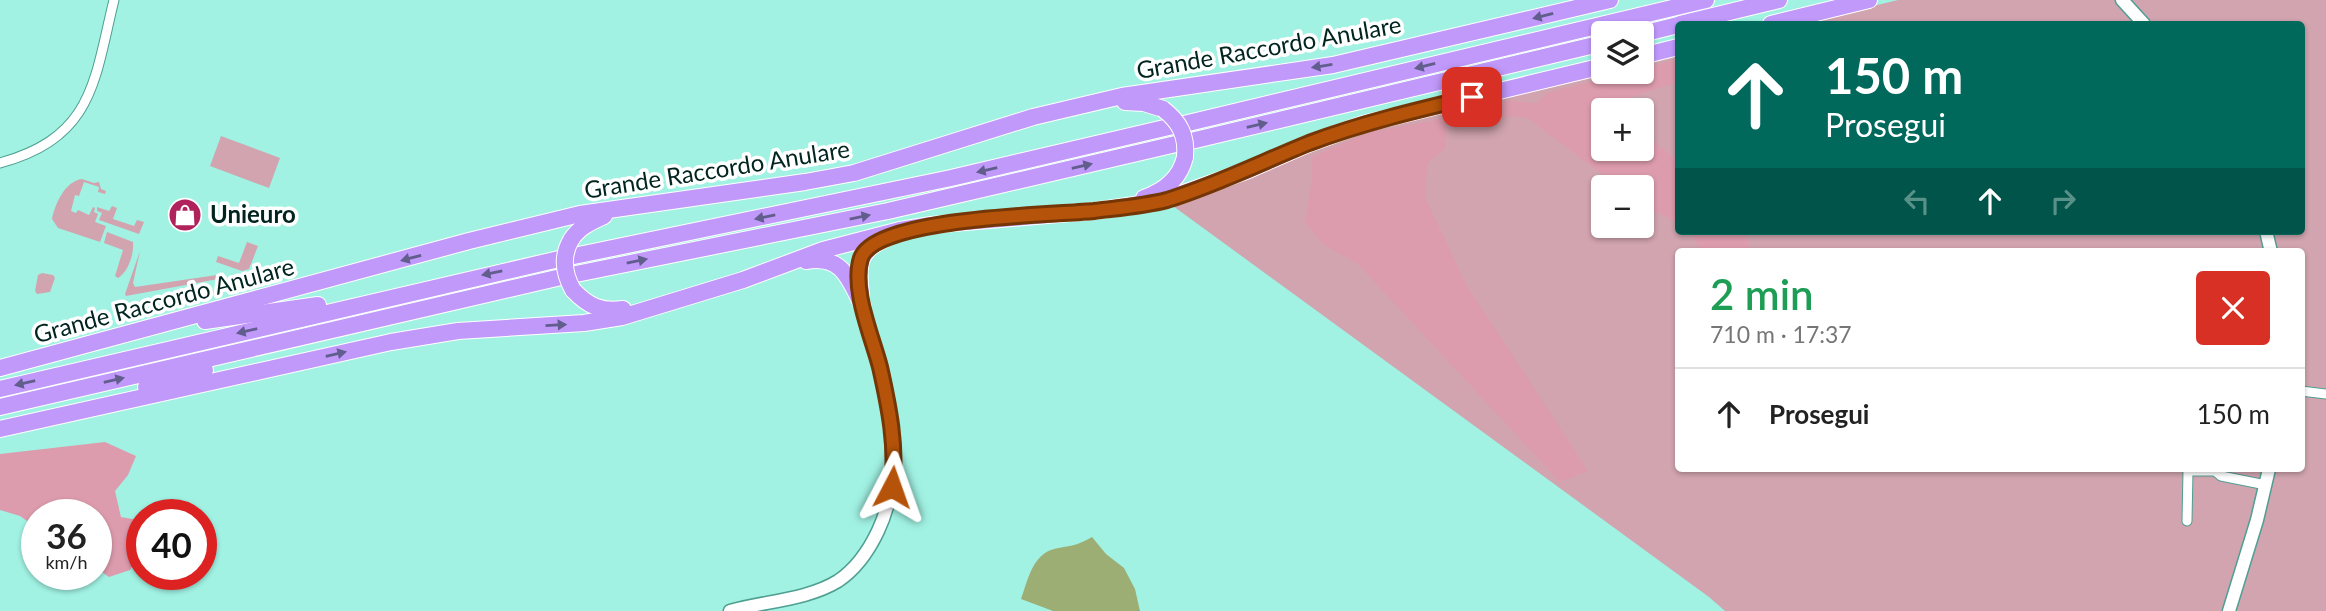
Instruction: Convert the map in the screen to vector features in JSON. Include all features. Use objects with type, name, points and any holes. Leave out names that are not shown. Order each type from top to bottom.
[{"type":"highway","name":"Grande Raccordo Anulare","points":[[4,367],[469,241],[580,214],[854,173],[988,130],[1122,96],[1333,65],[1610,0]]},
{"type":"highway","name":"Grande Raccordo Anulare","points":[[0,389],[410,292],[951,178],[1706,0]]},
{"type":"highway","points":[[1695,21],[1779,0]]},
{"type":"highway","points":[[1783,21],[1869,0]]},
{"type":"highway","points":[[1654,31],[1675,26]]},
{"type":"highway","points":[[0,407],[316,334],[1185,147],[1591,46]]},
{"type":"highway","points":[[1654,53],[1675,48]]},
{"type":"highway","points":[[640,205],[587,224],[571,240],[565,253],[568,281],[589,305],[598,309],[620,310],[694,290],[843,239],[891,229],[1094,211],[1156,202],[1181,195],[1363,124],[1591,68]]},
{"type":"highway","points":[[1069,109],[1136,102],[1163,110],[1181,128],[1185,141],[1178,174],[1164,188],[1137,201],[1094,211]]},
{"type":"highway","points":[[743,280],[823,250],[931,225]]},
{"type":"highway","points":[[863,307],[860,266],[867,249],[885,239],[931,225]]},
{"type":"highway","points":[[0,429],[391,342],[458,331],[584,323],[622,317],[804,262],[826,260],[844,271],[863,307]]},
{"type":"highway","points":[[81,347],[178,325],[410,292]]},
{"type":"highway","points":[[30,423],[196,372],[279,351],[316,334]]},
{"type":"street","points":[[0,163],[45,145],[61,132],[82,108],[99,72],[114,0]]},
{"type":"street","points":[[2122,0],[2141,21]]},
{"type":"street","points":[[730,611],[813,592],[838,580],[865,555],[881,525],[892,487],[894,449],[879,364],[863,307]]},
{"type":"street","points":[[2305,391],[2326,394]]},
{"type":"street","points":[[2187,521],[2188,472]]},
{"type":"street","points":[[2217,472],[2221,476],[2266,485]]},
{"type":"street","points":[[2229,611],[2268,472]]},
{"type":"shaded area","points":[[1898,0],[2326,0],[2326,611],[1725,611],[1173,206],[1367,130],[1591,75],[1591,84],[1654,84],[1654,60],[1675,55],[1675,235],[2305,235],[2305,21],[1810,21]]},
{"type":"shaded area","points":[[1675,60],[1675,83],[1630,98],[1591,98],[1591,161],[1654,161],[1654,142],[1675,159],[1675,221],[1654,210],[1654,175],[1603,175],[1528,118],[1510,116],[1471,125],[1473,113],[1507,101],[1537,103],[1547,93],[1591,82],[1591,84],[1654,84],[1654,66]]},
{"type":"shaded area","points":[[1447,118],[1445,149],[1427,163],[1425,197],[1466,284],[1588,471],[1560,482],[1358,264],[1324,245],[1305,222],[1312,180],[1312,157],[1367,133]]},
{"type":"shaded area","points":[[221,136],[280,158],[269,188],[210,166]]},
{"type":"shaded area","points":[[82,179],[99,182],[101,189],[106,191],[105,194],[98,192],[99,187],[84,182],[79,196],[75,195],[71,211],[76,213],[78,210],[89,215],[93,207],[95,208],[94,212],[98,214],[95,222],[106,226],[100,242],[58,228],[52,219],[58,200],[66,189]]},
{"type":"shaded area","points":[[112,206],[117,208],[113,219],[134,226],[137,220],[144,222],[139,234],[99,220],[102,213],[97,211],[97,207],[109,211]]},
{"type":"shaded area","points":[[107,232],[133,242],[130,263],[118,278],[115,276],[123,250],[104,243]]},
{"type":"shaded area","points":[[1691,235],[1745,235],[1750,248],[1700,248]]},
{"type":"shaded area","points":[[247,242],[258,246],[249,269],[242,271],[216,262],[218,256],[239,263]]},
{"type":"shaded area","points":[[140,251],[133,283],[135,287],[217,275],[218,279],[126,296]]},
{"type":"shaded area","points":[[42,273],[55,278],[50,292],[37,294],[35,291],[38,275]]},
{"type":"shaded area","points":[[105,442],[136,456],[128,475],[115,491],[121,517],[126,518],[126,571],[112,576],[112,499],[21,499],[21,517],[0,510],[0,454]]},
{"type":"shaded area","points":[[1092,537],[1106,554],[1124,568],[1135,589],[1140,611],[1053,611],[1021,599],[1032,569],[1041,557],[1054,549],[1077,544]]},
{"type":"place","name":"Unieuro","points":[[185,215]]},
{"type":"route","points":[[892,487],[892,426],[863,307],[860,280],[861,260],[870,247],[885,239],[931,225],[1094,211],[1165,200],[1363,124],[1472,97]]}]
